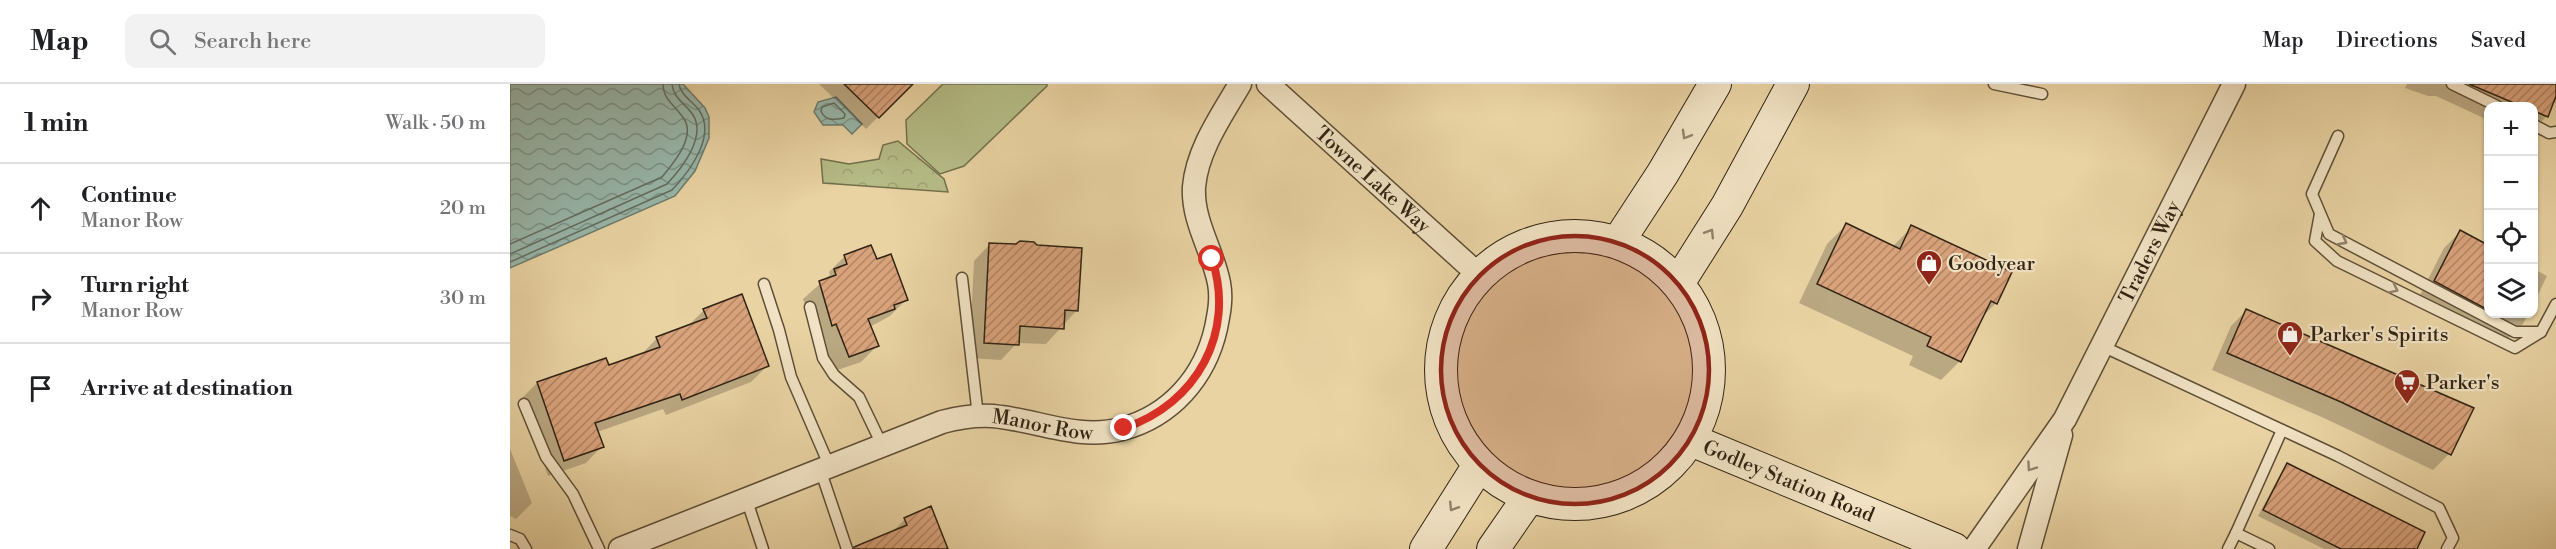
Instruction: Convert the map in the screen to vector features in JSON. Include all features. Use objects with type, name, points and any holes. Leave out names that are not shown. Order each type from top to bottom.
[{"type":"street","name":"Manor Row","points":[[620,549],[942,422],[978,416],[1001,417],[1083,433],[1113,431],[1151,417],[1177,399],[1192,382],[1211,347],[1221,300],[1217,274],[1197,214],[1194,193],[1196,173],[1204,150],[1240,84]]},
{"type":"street","name":"Towne Lake Way","points":[[1268,84],[1479,275]]},
{"type":"street","points":[[1618,242],[1663,173],[1715,84]]},
{"type":"street","points":[[1678,282],[1727,206],[1793,84]]},
{"type":"street","name":"Traders Way","points":[[1974,549],[2065,419],[2234,84]]},
{"type":"street","points":[[1581,235],[1618,242],[1651,258],[1678,282],[1701,318],[1710,359],[1707,401],[1691,440],[1661,475],[1621,497],[1575,505],[1529,497],[1503,483],[1479,465],[1458,437],[1444,404],[1440,370],[1444,335],[1458,303],[1479,275],[1509,252],[1544,239],[1581,235]]},
{"type":"street","name":"Traders Way","points":[[2029,549],[2065,419]]},
{"type":"street","name":"Godley Station Road","points":[[1691,440],[1954,549]]},
{"type":"street","points":[[1426,549],[1479,465]]},
{"type":"street","points":[[1493,549],[1529,497]]},
{"type":"lane","points":[[1994,84],[2042,94]]},
{"type":"lane","points":[[2452,84],[2489,102]]},
{"type":"lane","points":[[2538,127],[2549,133],[2556,132]]},
{"type":"lane","points":[[2338,136],[2312,194],[2329,234],[2515,332],[2541,332]]},
{"type":"lane","points":[[2320,213],[2315,241],[2337,261],[2515,348],[2541,332],[2556,304]]},
{"type":"lane","points":[[962,278],[978,416]]},
{"type":"lane","points":[[764,284],[791,377],[825,467],[847,549]]},
{"type":"lane","points":[[810,307],[824,358],[834,375],[859,397],[882,445]]},
{"type":"lane","points":[[2102,345],[2282,430],[2439,508],[2452,538],[2447,549]]},
{"type":"lane","points":[[524,404],[546,456],[573,494],[599,549]]},
{"type":"lane","points":[[2228,549],[2282,430]]},
{"type":"lane","points":[[746,498],[763,549]]},
{"type":"lane","points":[[2236,533],[2269,549]]},
{"type":"lane","points":[[510,535],[520,539],[526,549]]},
{"type":"highlighted area","points":[[1581,235],[1618,242],[1651,258],[1679,282],[1701,318],[1710,359],[1707,401],[1691,440],[1661,475],[1621,497],[1575,505],[1529,497],[1479,465],[1458,437],[1444,404],[1440,370],[1444,335],[1458,303],[1479,275],[1509,252],[1544,239]]},
{"type":"green space","points":[[943,84],[1047,84],[1047,86],[964,166],[940,174],[907,144],[906,120]]},
{"type":"green space","points":[[898,141],[944,179],[948,192],[823,183],[821,159],[849,164],[879,159],[883,145]]},
{"type":"water","points":[[510,84],[683,84],[705,108],[709,117],[709,138],[695,171],[675,196],[510,268]]},
{"type":"water","points":[[836,97],[862,124],[852,134],[843,125],[823,125],[814,112],[818,102]]},
{"type":"building","points":[[844,84],[913,84],[879,118]]},
{"type":"building","points":[[2469,84],[2556,84],[2556,96],[2548,117],[2538,113],[2538,102],[2512,102]]},
{"type":"building","points":[[1846,223],[1900,249],[1911,225],[2012,272],[1997,304],[1991,301],[1961,362],[1927,346],[1931,337],[1817,284]]},
{"type":"building","points":[[2460,230],[2484,243],[2484,308],[2434,281]]},
{"type":"building","points":[[1020,241],[1034,242],[1037,245],[1082,248],[1078,311],[1065,310],[1064,329],[1020,326],[1019,345],[984,343],[989,243],[1016,244]]},
{"type":"building","points":[[871,245],[877,259],[891,254],[908,300],[894,305],[895,309],[868,319],[879,346],[849,357],[836,324],[832,326],[819,281],[836,275],[834,269],[847,264],[844,255]]},
{"type":"building","points":[[742,294],[769,366],[682,400],[680,394],[595,423],[604,447],[564,461],[537,382],[606,358],[609,365],[660,347],[656,337],[707,318],[703,309]]},
{"type":"building","points":[[2246,309],[2474,408],[2451,455],[2341,402],[2227,353]]},
{"type":"building","points":[[2287,463],[2425,532],[2417,549],[2341,549],[2263,510]]},
{"type":"building","points":[[931,506],[948,549],[854,549],[854,547],[907,525],[904,518]]},
{"type":"place","name":"Goodyear","points":[[1929,286]]},
{"type":"place","name":"Parker's Spirits","points":[[2290,357]]},
{"type":"place","name":"Parker's","points":[[2407,405]]},
{"type":"route","points":[[1124,428],[1141,423],[1177,399],[1198,375],[1211,347],[1221,300],[1220,286],[1212,259]]}]
